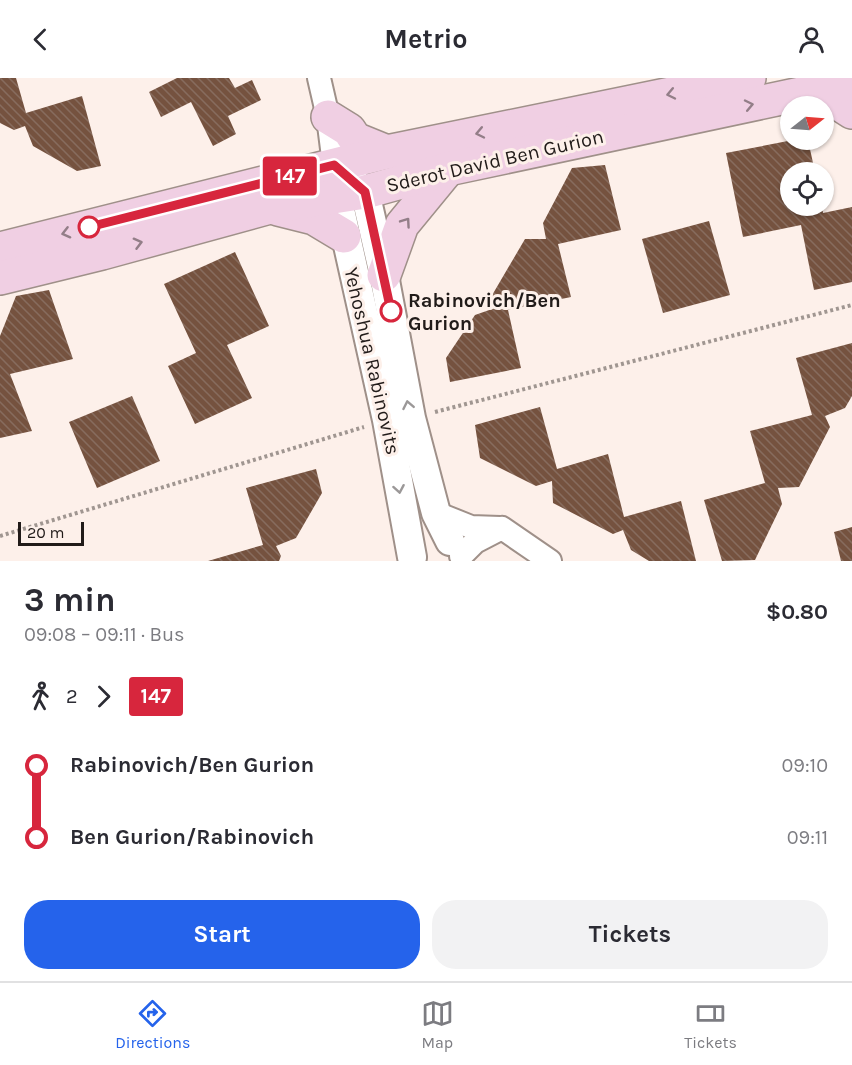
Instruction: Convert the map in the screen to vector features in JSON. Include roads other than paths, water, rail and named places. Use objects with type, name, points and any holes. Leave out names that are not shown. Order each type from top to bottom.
[{"type":"main road","name":"Sderot David Ben Gurion","points":[[0,278],[102,253],[345,184],[387,152],[749,78]]},
{"type":"main road","name":"Sderot David Ben Gurion","points":[[0,249],[345,184],[448,169],[852,83]]},
{"type":"main road","points":[[802,94],[838,103],[852,112]]},
{"type":"main road","points":[[328,117],[349,130],[355,139],[387,152]]},
{"type":"main road","points":[[384,276],[402,225],[448,169]]},
{"type":"main road","points":[[270,207],[314,218],[344,236]]},
{"type":"street","points":[[319,78],[345,184]]},
{"type":"street","name":"Yehoshua Rabinovits","points":[[345,184],[344,236],[399,419],[436,513],[465,552]]},
{"type":"street","name":"Yehoshua Rabinovits","points":[[345,184],[384,276],[411,559]]},
{"type":"street","points":[[436,513],[471,527],[502,528],[550,561]]},
{"type":"street","points":[[411,559],[434,540],[465,552],[502,528]]},
{"type":"place","name":"Rabinovich/Ben Gurion","points":[[391,311]]}]
